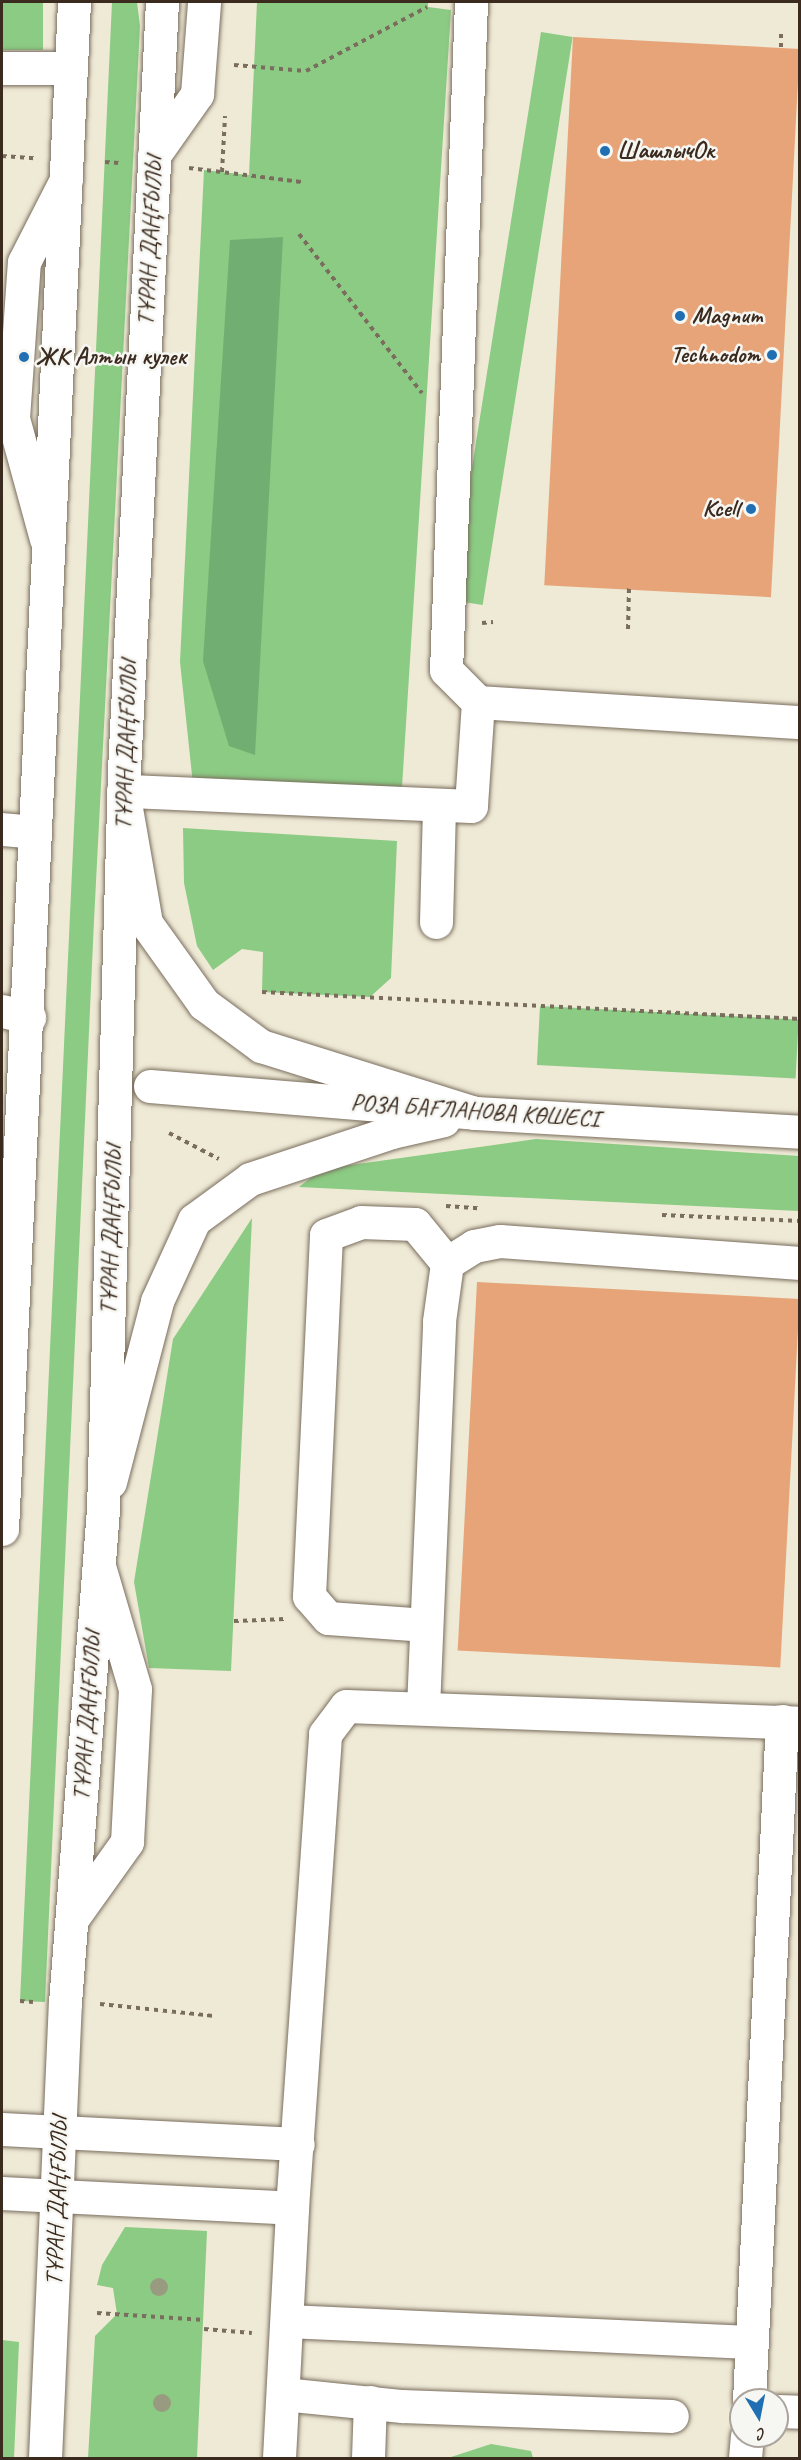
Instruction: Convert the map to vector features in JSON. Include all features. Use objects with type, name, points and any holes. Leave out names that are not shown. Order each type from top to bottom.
[{"type":"street","points":[[2,1529],[15,1014],[35,832],[74,2]]},
{"type":"street","name":"ТҰРАН ДАҢҒЫЛЫ","points":[[45,2458],[72,1919],[103,1510],[123,790],[162,2]]},
{"type":"street","points":[[154,155],[197,94],[204,2]]},
{"type":"street","points":[[471,2],[446,670],[478,702],[800,722]]},
{"type":"street","points":[[2,68],[71,68]]},
{"type":"street","points":[[475,1113],[261,1046],[204,1004],[146,923],[123,790],[471,806],[478,702]]},
{"type":"street","points":[[436,922],[440,805]]},
{"type":"street","points":[[2,830],[35,832]]},
{"type":"street","name":"РОЗА БАҒЛАНОВА КӨШЕСІ","points":[[150,1086],[475,1113],[800,1132]]},
{"type":"street","points":[[103,1510],[157,1301],[194,1220],[250,1179],[392,1132],[475,1113]]},
{"type":"street","points":[[423,1708],[439,1321],[447,1263],[415,1224],[361,1222],[326,1235],[309,1596],[327,1618],[426,1625]]},
{"type":"street","points":[[447,1263],[474,1246],[500,1241],[800,1263]]},
{"type":"street","points":[[72,1919],[127,1842],[135,1689],[99,1566]]},
{"type":"street","points":[[279,2458],[292,2208],[325,1734],[346,1706],[791,1722],[750,2342],[749,2388]]},
{"type":"street","points":[[2,2129],[298,2144]]},
{"type":"street","points":[[2,2193],[292,2208]]},
{"type":"street","points":[[287,2321],[750,2342]]},
{"type":"street","points":[[283,2394],[370,2402],[672,2416]]},
{"type":"street","points":[[368,2458],[370,2402]]},
{"type":"path","points":[[228,64],[306,71],[427,7]]},
{"type":"path","points":[[781,46],[782,34]]},
{"type":"path","points":[[2,156],[38,158]]},
{"type":"path","points":[[188,168],[301,182]]},
{"type":"path","points":[[299,234],[455,436]]},
{"type":"path","points":[[628,629],[629,588]]},
{"type":"path","points":[[262,992],[800,1019]]},
{"type":"path","points":[[169,1133],[225,1162]]},
{"type":"path","points":[[99,2004],[215,2016]]},
{"type":"path","points":[[97,2313],[205,2320]]},
{"type":"path","points":[[204,2329],[255,2333]]},
{"type":"green space","points":[[2,2],[43,2],[43,50],[2,50]]},
{"type":"green space","points":[[112,2],[137,2],[140,26],[94,921],[45,2002],[20,2001]]},
{"type":"green space","points":[[257,2],[428,2],[428,7],[451,10],[401,803],[194,794],[180,662],[204,170],[249,175]]},
{"type":"green space","points":[[541,32],[573,37],[483,605],[451,600]]},
{"type":"green space","points":[[283,237],[255,755],[229,746],[203,661],[230,240]]},
{"type":"green space","points":[[183,828],[397,841],[391,978],[370,997],[262,992],[263,952],[242,949],[213,970],[197,946],[184,883]]},
{"type":"green space","points":[[540,1006],[799,1020],[796,1078],[537,1065]]},
{"type":"green space","points":[[536,1139],[799,1156],[799,1211],[299,1187],[322,1169]]},
{"type":"green space","points":[[252,1218],[231,1671],[149,1668],[134,1582],[173,1339]]},
{"type":"green space","points":[[125,2227],[207,2231],[197,2458],[88,2458],[95,2336],[117,2314],[113,2288],[97,2285],[102,2265]]},
{"type":"green space","points":[[2,2340],[19,2342],[14,2458],[2,2458]]},
{"type":"green space","points":[[491,2444],[531,2451],[533,2458],[448,2458]]},
{"type":"building","name":"Magnum","points":[[573,37],[800,49],[771,597],[544,585]]},
{"type":"building","points":[[477,1282],[800,1299],[780,1667],[458,1650]]},
{"type":"place","name":"ШашлычОк","points":[[605,151]]},
{"type":"place","name":"Magnum","points":[[680,316]]},
{"type":"place","name":"Technodom","points":[[772,355]]},
{"type":"place","name":"ЖК Алтын кулек","points":[[24,357]]},
{"type":"place","name":"Kcell","points":[[751,509]]}]
